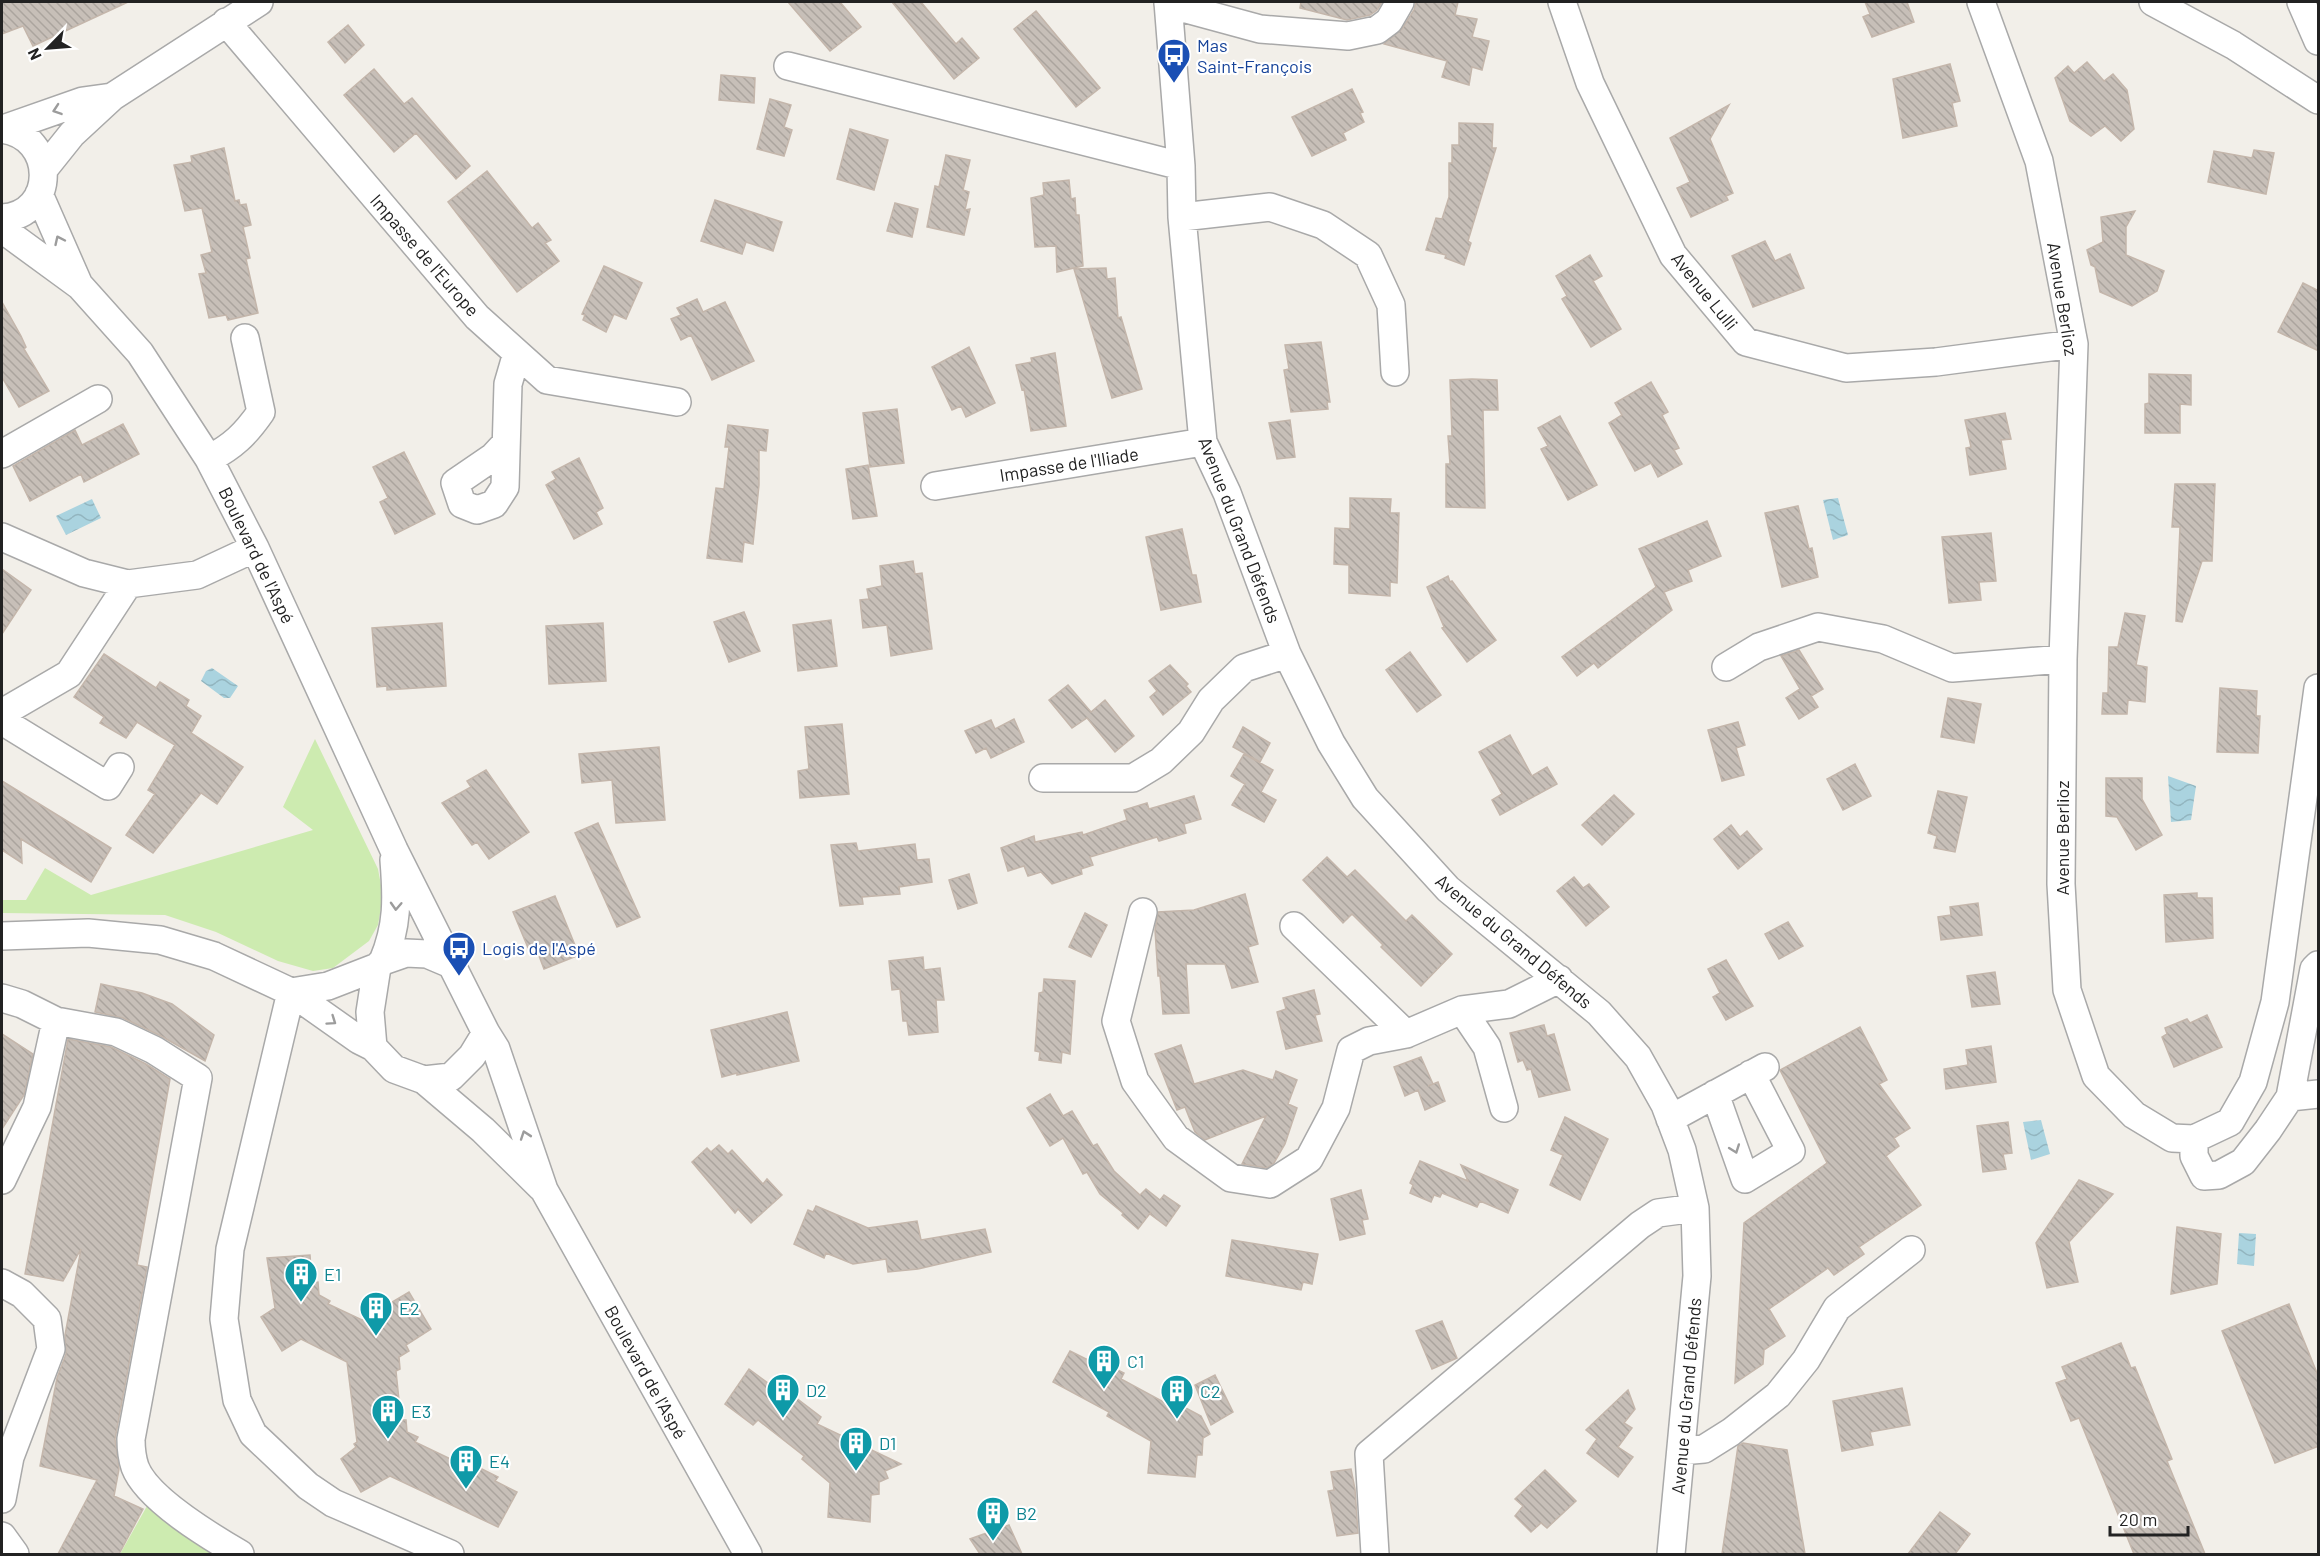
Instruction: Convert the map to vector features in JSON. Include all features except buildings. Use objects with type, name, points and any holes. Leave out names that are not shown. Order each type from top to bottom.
[{"type":"street","points":[[2,218],[21,213],[32,205],[41,182],[72,134],[112,97],[259,2]]},
{"type":"street","points":[[1168,3],[1260,29],[1348,36],[1377,30],[1389,21],[1400,2]]},
{"type":"street","name":"Avenue Lulli","points":[[1562,2],[1590,83],[1673,255],[1746,342],[1846,368],[1936,362],[2074,344]]},
{"type":"street","name":"Avenue Berlioz","points":[[1981,2],[2039,161],[2074,344],[2063,659],[2061,884],[2067,990],[2096,1076],[2134,1116],[2172,1138],[2194,1139]]},
{"type":"street","points":[[2153,2],[2233,45],[2319,100]]},
{"type":"street","points":[[2301,2],[2319,41]]},
{"type":"street","name":"Avenue du Grand Défends","points":[[1168,3],[1181,166],[1182,217],[1203,442],[1227,493],[1287,654],[1331,743],[1365,798],[1449,889],[1599,1013],[1638,1057],[1670,1119],[1682,1150],[1695,1208],[1697,1276],[1671,1554]]},
{"type":"street","name":"Impasse de l'Europe","points":[[226,22],[477,317],[547,380],[677,402]]},
{"type":"street","points":[[788,66],[1181,166]]},
{"type":"street","points":[[2,129],[83,101],[112,97]]},
{"type":"street","name":"Boulevard de l'Aspé","points":[[2,129],[15,132],[35,146],[41,182],[80,286]]},
{"type":"street","points":[[1182,217],[1270,207],[1323,225],[1368,255],[1391,305],[1395,372]]},
{"type":"street","name":"Boulevard de l'Aspé","points":[[2,229],[80,286],[140,353],[209,459],[255,548],[394,850],[453,965]]},
{"type":"street","points":[[209,459],[228,449],[246,433],[261,412],[245,338]]},
{"type":"street","points":[[506,443],[508,384],[518,353]]},
{"type":"street","points":[[2,454],[98,399]]},
{"type":"street","name":"Impasse de l'Iliade","points":[[935,486],[1203,442]]},
{"type":"street","points":[[2,537],[84,573],[128,584],[197,575],[255,548]]},
{"type":"street","points":[[2,713],[69,674],[128,584]]},
{"type":"street","points":[[1726,667],[1759,647],[1818,627],[1883,639],[1952,668],[2063,659]]},
{"type":"street","points":[[1043,778],[1133,778],[1169,754],[1191,732],[1211,700],[1244,668],[1287,654]]},
{"type":"street","points":[[2319,688],[2275,1002],[2253,1082],[2230,1122],[2194,1139],[2194,1156],[2204,1176],[2219,1175],[2243,1162],[2268,1130],[2290,1096],[2314,969],[2319,964]]},
{"type":"street","points":[[2,721],[108,786],[120,767]]},
{"type":"street","name":"Boulevard de l'Aspé","points":[[380,964],[392,940],[397,905],[394,850]]},
{"type":"street","points":[[1143,912],[1116,1021],[1135,1081],[1176,1138],[1231,1178],[1270,1184],[1309,1160],[1336,1108],[1351,1050],[1369,1041],[1406,1034],[1462,1010],[1509,1004],[1559,979]]},
{"type":"street","points":[[1294,926],[1406,1034]]},
{"type":"street","points":[[2,936],[88,933],[160,940],[214,956],[291,992],[359,1040],[374,1047],[394,1069],[424,1080],[451,1077],[472,1056],[486,1033],[453,965],[428,954],[406,953],[328,986],[291,992]]},
{"type":"street","points":[[374,1047],[370,1012],[380,964]]},
{"type":"street","points":[[291,992],[230,1249],[224,1319],[237,1400],[253,1434],[308,1486],[333,1503],[450,1554]]},
{"type":"street","points":[[2,998],[22,1004],[56,1021],[116,1032],[154,1050],[198,1078],[131,1439],[132,1453],[136,1469],[150,1490],[194,1525],[240,1554]]},
{"type":"street","points":[[1462,1010],[1487,1047],[1504,1108]]},
{"type":"street","points":[[2,1180],[37,1107],[56,1021]]},
{"type":"street","name":"Boulevard de l'Aspé","points":[[486,1033],[496,1049],[544,1190],[748,1554]]},
{"type":"street","points":[[1670,1119],[1758,1070],[1791,1151],[1745,1179],[1715,1095]]},
{"type":"street","name":"Boulevard de l'Aspé","points":[[424,1080],[483,1130],[544,1190]]},
{"type":"street","points":[[2290,1096],[2319,1094]]},
{"type":"street","points":[[1375,1554],[1369,1454],[1640,1225],[1658,1213],[1695,1208]]},
{"type":"street","points":[[1681,1451],[1704,1449],[1731,1432],[1778,1395],[1806,1360],[1837,1308],[1911,1250]]},
{"type":"street","points":[[2,1283],[22,1294],[47,1319],[51,1349],[6,1455],[2,1499]]},
{"type":"street","points":[[2,1536],[15,1554]]},
{"type":"green space","points":[[315,739],[378,869],[383,896],[378,925],[369,941],[333,968],[313,971],[278,961],[216,932],[165,915],[2,913],[2,900],[26,900],[45,868],[91,895],[313,830],[283,807]]},
{"type":"green space","points":[[147,1506],[223,1554],[120,1554]]},
{"type":"water","points":[[1838,498],[1848,535],[1833,540],[1823,500]]},
{"type":"water","points":[[92,499],[101,518],[66,535],[56,516]]},
{"type":"water","points":[[212,668],[238,686],[230,698],[224,698],[201,681],[206,671]]},
{"type":"water","points":[[2168,776],[2196,786],[2191,820],[2171,822]]},
{"type":"water","points":[[2041,1120],[2050,1154],[2031,1160],[2023,1122]]},
{"type":"water","points":[[2239,1233],[2256,1234],[2254,1266],[2237,1264]]},
{"type":"place","name":"Mas Saint-François","points":[[1174,84]]},
{"type":"place","name":"Logis de l'Aspé","points":[[459,977]]},
{"type":"place","name":"E1","points":[[301,1303]]},
{"type":"place","name":"E2","points":[[376,1337]]},
{"type":"place","name":"C1","points":[[1104,1390]]},
{"type":"place","name":"D2","points":[[783,1419]]},
{"type":"place","name":"C2","points":[[1177,1420]]},
{"type":"place","name":"E3","points":[[388,1440]]},
{"type":"place","name":"D1","points":[[856,1472]]},
{"type":"place","name":"E4","points":[[466,1490]]},
{"type":"place","name":"B2","points":[[993,1542]]}]
